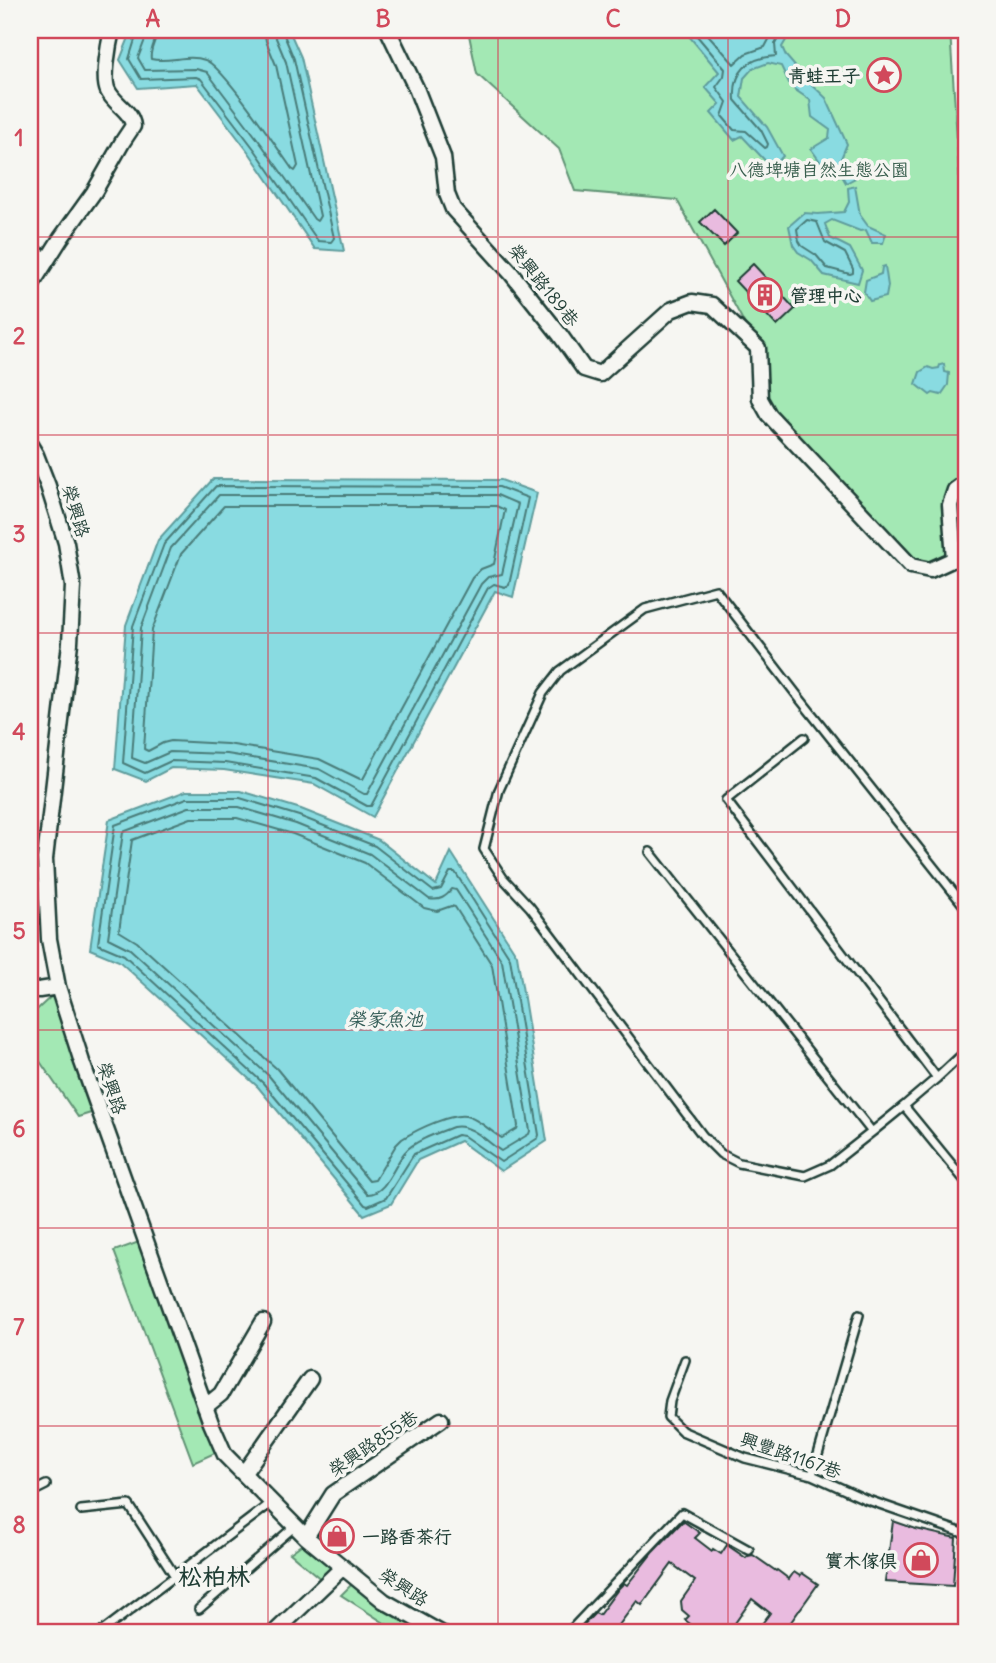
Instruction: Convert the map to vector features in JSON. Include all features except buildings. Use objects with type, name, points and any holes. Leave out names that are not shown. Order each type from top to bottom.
[{"type":"street","points":[[30,287],[94,192],[134,126],[132,118],[107,90],[106,72],[112,30]]},
{"type":"street","name":"榮興路189巷","points":[[388,30],[416,88],[443,157],[447,194],[453,209],[511,273],[584,369],[600,374],[671,310],[692,302],[712,305],[758,348],[760,399],[769,415],[911,566],[930,570],[960,559]]},
{"type":"street","name":"榮興路","points":[[30,444],[37,455],[66,543],[73,586],[70,643],[45,859],[49,939],[58,987],[82,1062],[205,1407],[225,1455],[301,1532],[384,1601],[417,1628],[441,1633]]},
{"type":"street","points":[[960,559],[950,505],[955,490],[966,482]]},
{"type":"street","points":[[30,990],[58,987]]},
{"type":"street","points":[[205,1407],[221,1394],[264,1322]]},
{"type":"street","points":[[244,1474],[310,1379]]},
{"type":"street","name":"榮興路855巷","points":[[301,1532],[333,1494],[441,1420]]},
{"type":"street","points":[[274,1633],[344,1567]]},
{"type":"lane","points":[[30,246],[48,258]]},
{"type":"lane","points":[[966,908],[716,590],[645,609],[561,671],[543,693],[499,790],[484,849],[503,878],[530,907],[703,1136],[721,1154],[739,1163],[804,1175],[831,1165],[966,1051]]},
{"type":"lane","points":[[804,738],[726,800],[937,1078]]},
{"type":"lane","points":[[650,852],[872,1132]]},
{"type":"lane","points":[[904,1106],[966,1182]]},
{"type":"lane","points":[[811,1475],[859,1315]]},
{"type":"lane","name":"興豐路1167巷","points":[[685,1360],[670,1401],[668,1417],[682,1431],[745,1458],[811,1475],[865,1499],[966,1534]]},
{"type":"lane","points":[[30,1493],[46,1485]]},
{"type":"lane","points":[[100,1633],[272,1502]]},
{"type":"lane","points":[[80,1510],[129,1505],[175,1576]]},
{"type":"lane","points":[[568,1633],[682,1513],[749,1550]]},
{"type":"lane","points":[[200,1609],[301,1532]]},
{"type":"lane","points":[[963,1586],[966,1534]]},
{"type":"green space","name":"八德埤塘自然生態公園","points":[[468,30],[950,30],[966,280],[966,563],[911,566],[769,415],[758,348],[677,200],[575,191],[559,149],[477,74]]},
{"type":"green space","points":[[55,993],[94,1112],[78,1117],[30,1047],[30,1016]]},
{"type":"green space","points":[[139,1242],[217,1452],[193,1463],[114,1251]]},
{"type":"green space","points":[[305,1542],[337,1568],[323,1581],[290,1553]]},
{"type":"green space","points":[[354,1582],[415,1623],[407,1633],[400,1633],[341,1595]]},
{"type":"water","points":[[132,30],[289,30],[301,57],[344,251],[315,249],[250,154],[197,84],[138,88],[120,60]]},
{"type":"water","points":[[684,30],[792,30],[782,47],[786,56],[826,98],[847,144],[840,161],[850,168],[855,178],[846,183],[842,176],[830,175],[811,149],[829,138],[830,130],[812,117],[810,100],[791,87],[781,66],[768,63],[752,69],[744,78],[741,97],[767,127],[783,156],[772,168],[742,136],[734,140],[711,113],[720,104],[705,87],[719,72]]},
{"type":"water","points":[[855,186],[860,215],[868,226],[886,234],[883,243],[872,243],[866,230],[860,231],[832,220],[825,224],[830,238],[850,248],[862,270],[858,283],[824,275],[793,245],[789,226],[804,213],[844,212],[849,202],[848,188]]},
{"type":"water","points":[[885,266],[888,286],[886,297],[870,301],[864,292],[866,280],[881,274],[882,267]]},
{"type":"water","points":[[944,364],[945,372],[949,373],[948,385],[941,395],[930,395],[916,384],[920,372],[928,367],[939,368]]},
{"type":"water","points":[[213,479],[501,480],[537,493],[513,597],[495,591],[373,817],[314,784],[224,770],[171,768],[146,781],[115,769],[126,625],[158,540]]},
{"type":"water","name":"榮家魚池","points":[[186,791],[241,791],[301,809],[379,840],[436,885],[451,852],[517,955],[547,1141],[501,1171],[460,1141],[418,1160],[391,1204],[364,1215],[258,1087],[119,961],[90,949],[109,820]]},
{"type":"place","name":"青蛙王子","points":[[884,75]]},
{"type":"place","name":"管理中心","points":[[765,295]]},
{"type":"place","name":"一路香茶行","points":[[337,1536]]},
{"type":"place","name":"實木傢俱","points":[[921,1560]]},
{"type":"district","name":"松柏林","points":[[214,1576]]}]
